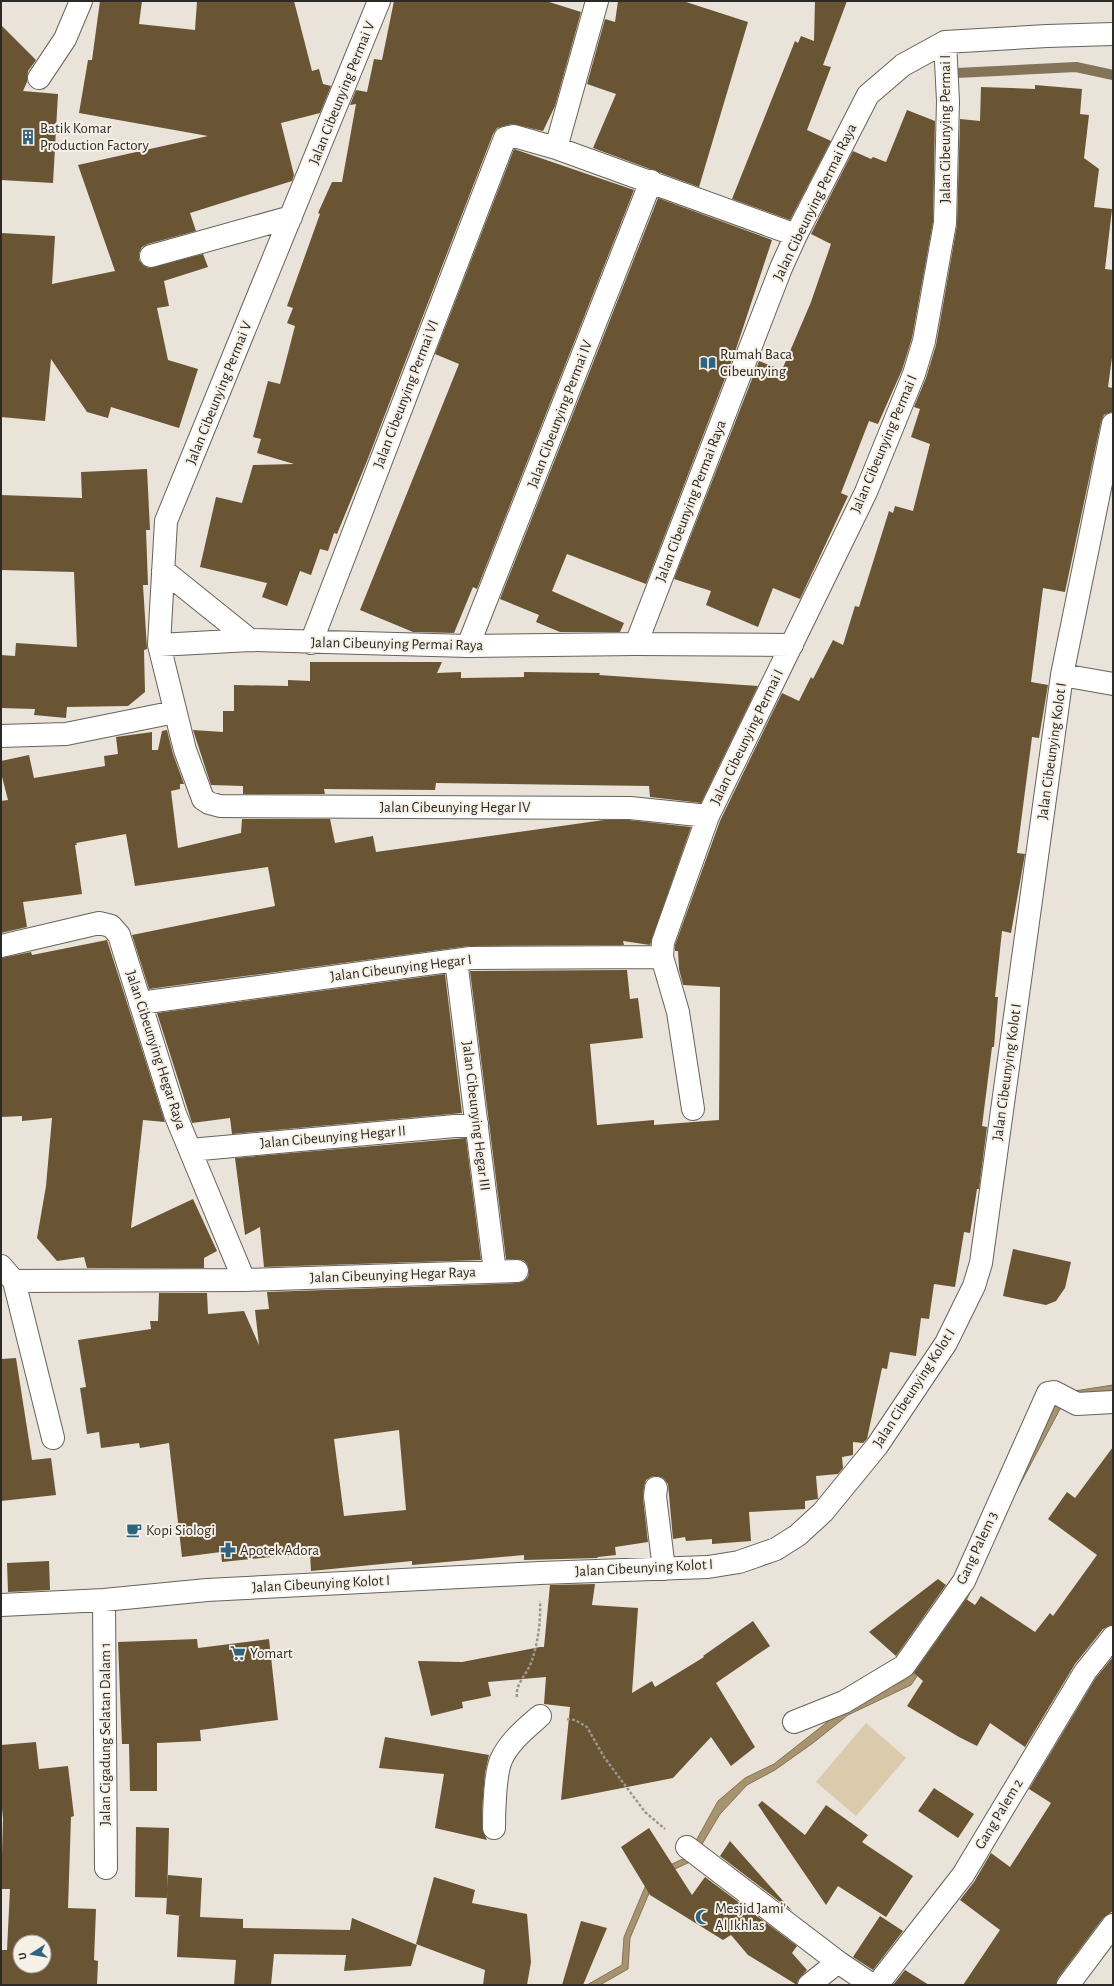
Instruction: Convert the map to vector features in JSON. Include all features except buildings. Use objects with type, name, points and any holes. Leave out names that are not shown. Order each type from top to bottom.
[{"type":"street","points":[[39,78],[65,39],[81,1]]},
{"type":"street","name":"Jalan Cibeunying Permai V","points":[[203,799],[185,750],[159,645],[166,521],[379,1]]},
{"type":"street","points":[[597,1],[556,148],[651,181],[796,235]]},
{"type":"street","name":"Jalan Cibeunying Permai Raya","points":[[636,644],[778,276],[796,235],[868,95],[903,65],[945,42],[1113,34]]},
{"type":"street","name":"Jalan Cibeunying Permai I","points":[[662,957],[663,942],[708,816],[866,492],[914,374],[924,340],[945,223],[948,101],[945,42]]},
{"type":"street","name":"Jalan Cibeunying Permai VI","points":[[311,643],[505,138],[514,136],[556,148]]},
{"type":"street","name":"Jalan Cibeunying Permai IV","points":[[468,646],[651,181]]},
{"type":"street","points":[[151,256],[291,217]]},
{"type":"street","name":"Jalan Cibeunying Kolot I","points":[[1,1605],[104,1600],[207,1590],[540,1573],[708,1567],[739,1562],[776,1549],[798,1535],[823,1512],[877,1446],[946,1343],[974,1286],[981,1263],[1062,675],[1113,424]]},
{"type":"street","points":[[163,570],[250,640]]},
{"type":"street","name":"Jalan Cibeunying Permai Raya","points":[[159,645],[250,640],[311,643],[468,646],[636,644],[792,645]]},
{"type":"street","points":[[1062,675],[1113,684]]},
{"type":"street","points":[[1,736],[66,734],[175,712]]},
{"type":"street","name":"Jalan Cibeunying Hegar IV","points":[[203,799],[208,803],[220,806],[630,808],[708,816]]},
{"type":"street","name":"Jalan Cibeunying Hegar Raya","points":[[1,946],[99,923],[111,926],[119,935],[175,1114],[244,1280]]},
{"type":"street","points":[[662,957],[678,1012],[693,1109]]},
{"type":"street","name":"Jalan Cibeunying Hegar I","points":[[140,1003],[471,958],[662,957]]},
{"type":"street","name":"Jalan Cibeunying Hegar III","points":[[456,960],[495,1272]]},
{"type":"street","name":"Jalan Cibeunying Hegar II","points":[[190,1150],[477,1124]]},
{"type":"street","name":"Jalan Cibeunying Hegar Raya","points":[[8,1274],[244,1280],[518,1271]]},
{"type":"street","points":[[8,1274],[53,1438]]},
{"type":"street","name":"Gang Palem 3","points":[[794,1722],[844,1702],[904,1666],[964,1581],[1048,1393],[1054,1392],[1077,1404],[1113,1402]]},
{"type":"street","points":[[656,1488],[654,1496],[664,1569]]},
{"type":"street","name":"Jalan Cigadung Selatan Dalam 1","points":[[104,1600],[106,1868]]},
{"type":"street","name":"Gang Palem 2","points":[[877,1985],[962,1875],[1085,1672],[1113,1637]]},
{"type":"street","points":[[494,1828],[494,1802],[500,1761],[515,1738],[540,1716]]},
{"type":"street","points":[[687,1847],[838,1962],[872,1985]]},
{"type":"street","points":[[1068,1985],[1113,1925]]},
{"type":"street","points":[[809,1985],[838,1962]]},
{"type":"path","points":[[540,1573],[541,1613],[532,1661],[516,1689],[517,1697],[522,1704],[540,1716],[575,1720],[587,1727],[604,1757],[645,1812],[687,1847]]},
{"type":"shaded area","points":[[1113,1385],[1113,1396],[1078,1400],[1060,1409],[1016,1492],[961,1612],[911,1685],[848,1715],[813,1743],[775,1770],[747,1785],[720,1814],[692,1861],[660,1876],[650,1891],[630,1938],[628,1969],[600,1985],[587,1985],[622,1965],[624,1937],[645,1887],[657,1871],[687,1857],[718,1801],[745,1778],[774,1764],[845,1708],[907,1679],[955,1607],[1057,1396],[1074,1391]]},
{"type":"shaded area","points":[[866,1723],[906,1758],[856,1816],[816,1782]]},
{"type":"waterway","points":[[956,73],[1076,67],[1113,75]]},
{"type":"place","name":"Batik Komar Production Factory","points":[[28,137]]},
{"type":"place","name":"Rumah Baca Cibeunying","points":[[708,363]]},
{"type":"place","name":"Kopi Siologi","points":[[134,1530]]},
{"type":"place","name":"Apotek Adora","points":[[228,1550]]},
{"type":"place","name":"Yomart","points":[[238,1653]]},
{"type":"place","name":"Mesjid Jami' Al Ikhlas","points":[[703,1917]]}]
